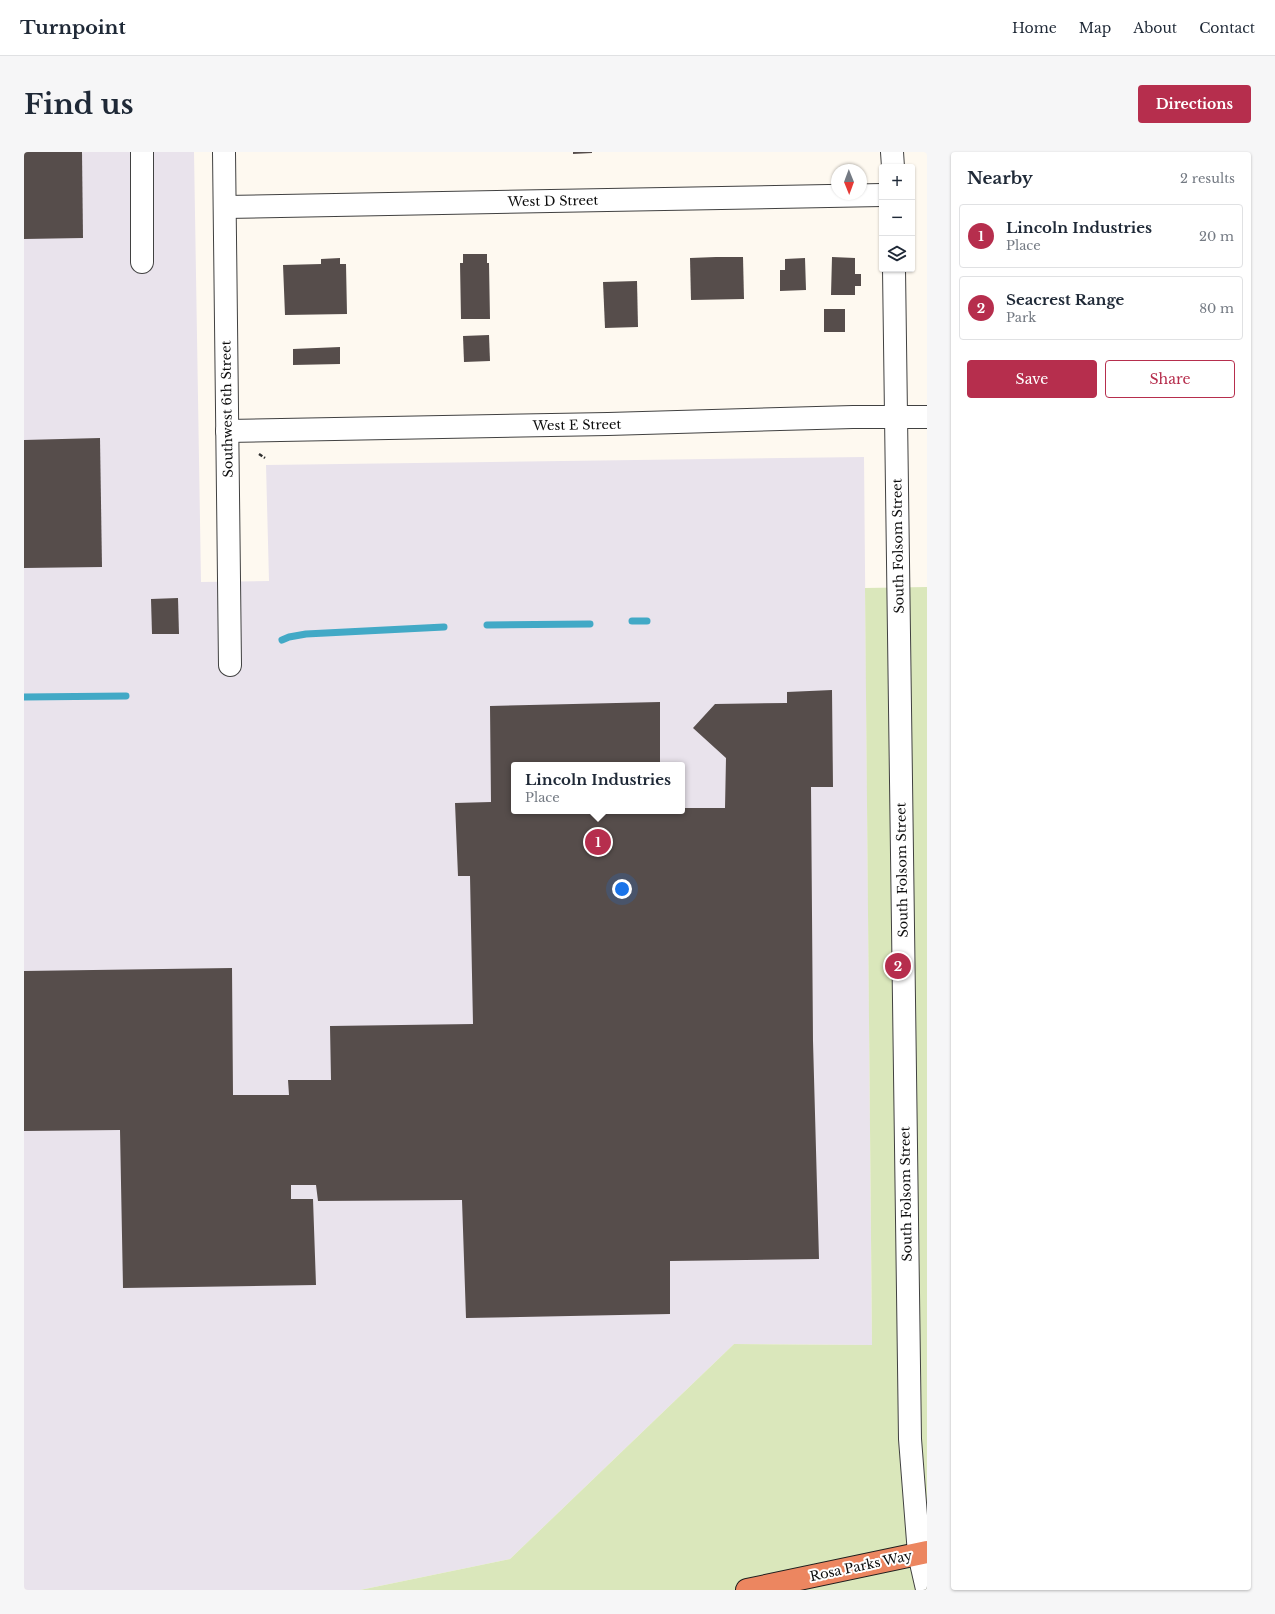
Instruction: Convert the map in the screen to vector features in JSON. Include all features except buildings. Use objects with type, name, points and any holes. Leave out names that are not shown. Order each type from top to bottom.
[{"type":"highway","name":"Rosa Parks Way","points":[[747,1590],[923,1553]]},
{"type":"street","points":[[142,152],[142,262]]},
{"type":"street","name":"Southwest 6th Street","points":[[224,152],[230,665]]},
{"type":"street","points":[[892,152],[893,164]]},
{"type":"street","name":"West D Street","points":[[224,208],[879,195]]},
{"type":"street","name":"South Folsom Street","points":[[894,272],[910,1432],[927,1589]]},
{"type":"street","name":"West E Street","points":[[227,431],[608,424],[853,417],[927,417]]},
{"type":"shaded area","points":[[24,152],[194,152],[201,582],[269,581],[266,465],[864,457],[872,1345],[734,1344],[510,1559],[360,1590],[24,1590]]},
{"type":"green space","points":[[927,587],[927,1590],[360,1590],[510,1559],[734,1344],[872,1345],[865,588]]},
{"type":"waterway","points":[[632,621],[647,621]]},
{"type":"waterway","points":[[487,625],[590,624]]},
{"type":"waterway","points":[[282,640],[289,637],[306,634],[444,627]]},
{"type":"waterway","points":[[24,697],[126,696]]},
{"type":"place","name":"Lincoln Industries","points":[[598,842]]},
{"type":"place","name":"Seacrest Range","points":[[898,966]]}]
